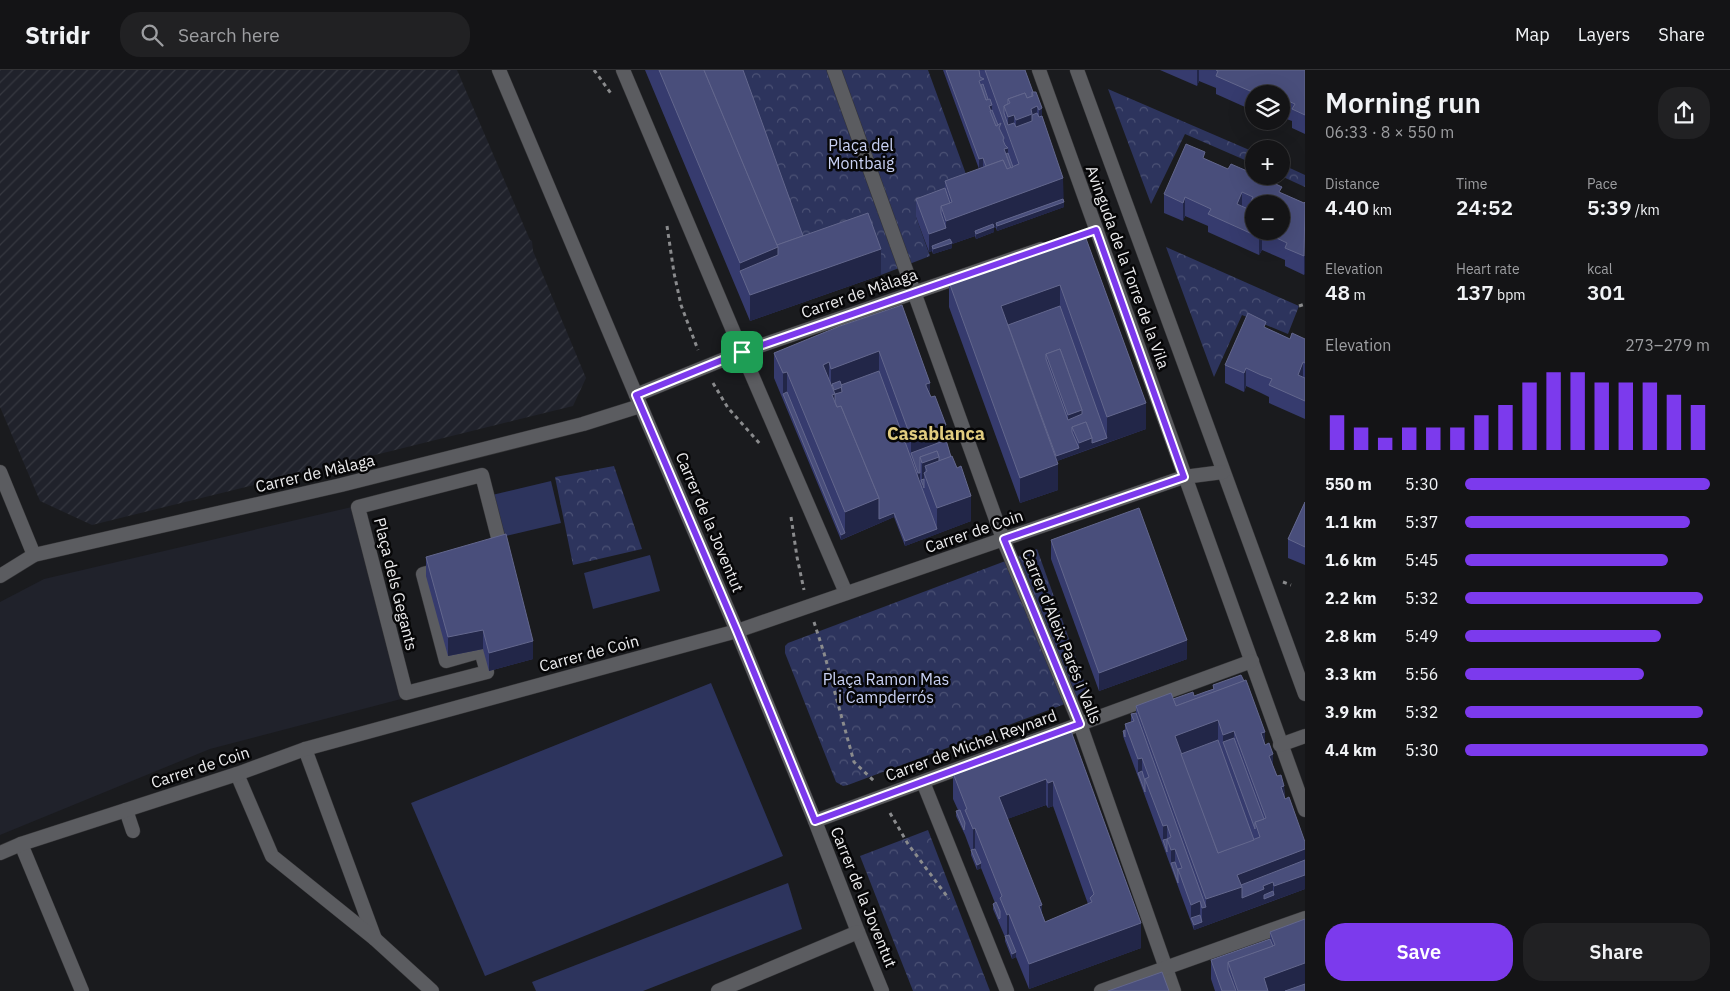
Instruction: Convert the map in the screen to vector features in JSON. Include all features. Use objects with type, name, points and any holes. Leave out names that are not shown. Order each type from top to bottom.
[{"type":"street","name":"Carrer de la Joventut","points":[[499,70],[737,631],[882,991]]},
{"type":"street","points":[[623,70],[846,593]]},
{"type":"street","name":"Carrer d'Aleix Parés i Valls","points":[[834,70],[1004,539],[1080,724],[1174,991]]},
{"type":"street","name":"Avinguda de la Torre de la Vila","points":[[1039,70],[1092,231],[1252,661],[1280,745],[1305,810]]},
{"type":"street","name":"Avinguda de la Torre de la Vila","points":[[1077,70],[1305,694]]},
{"type":"street","name":"Carrer de Màlaga","points":[[0,576],[34,555],[341,485],[582,424],[638,401],[742,352],[1052,244]]},
{"type":"street","points":[[0,472],[34,555]]},
{"type":"street","points":[[1184,477],[1223,472]]},
{"type":"street","name":"Plaça dels Gegants","points":[[482,475],[502,553],[423,574],[446,661],[481,651],[487,672],[406,694],[358,507],[482,475]]},
{"type":"street","name":"Carrer de Coin","points":[[0,853],[21,844],[237,774],[305,749],[737,631],[1184,477]]},
{"type":"street","name":"Carrer de Michel Reynard","points":[[815,821],[1252,661]]},
{"type":"street","points":[[1280,745],[1305,736]]},
{"type":"street","points":[[305,749],[375,939]]},
{"type":"street","points":[[237,774],[272,856],[375,939],[432,991]]},
{"type":"street","points":[[923,782],[1007,991]]},
{"type":"street","points":[[126,810],[133,831]]},
{"type":"street","points":[[21,844],[82,991]]},
{"type":"street","points":[[1102,991],[1305,918]]},
{"type":"street","points":[[718,991],[858,932]]},
{"type":"path","points":[[594,70],[616,100]]},
{"type":"path","points":[[666,222],[681,305],[705,368],[728,408],[762,448]]},
{"type":"path","points":[[1299,306],[1305,304]]},
{"type":"path","points":[[790,512],[797,557],[808,606],[824,653],[854,762],[877,783],[888,809],[908,844],[951,902]]},
{"type":"shaded area","points":[[0,70],[457,70],[532,241],[533,251],[586,378],[573,406],[92,525],[40,501],[0,407]]},
{"type":"shaded area","points":[[356,506],[405,698],[210,749],[0,835],[0,602],[44,579]]},
{"type":"green space","name":"Plaça del Montbaig","points":[[741,70],[928,70],[974,196],[916,217],[930,256],[881,275],[868,239],[809,260]]},
{"type":"green space","points":[[1108,89],[1245,148],[1245,160],[1185,134],[1151,204]]},
{"type":"green space","points":[[1290,168],[1305,175],[1305,187],[1290,180]]},
{"type":"green space","points":[[1166,247],[1299,306],[1288,334],[1242,315],[1214,377]]},
{"type":"green space","points":[[614,466],[642,549],[573,565],[555,477]]},
{"type":"green space","points":[[551,481],[561,523],[502,537],[492,495]]},
{"type":"green space","name":"Plaça Ramon Mas i Campderrós","points":[[1037,549],[1089,695],[848,785],[843,786],[836,782],[785,653],[785,646],[788,643]]},
{"type":"green space","points":[[650,555],[660,591],[593,609],[584,573]]},
{"type":"green space","points":[[711,683],[783,856],[485,976],[411,803]]},
{"type":"green space","points":[[928,830],[990,991],[913,991],[860,856]]},
{"type":"green space","points":[[788,883],[802,929],[643,991],[536,991],[532,982]]},
{"type":"building","points":[[659,70],[704,70],[778,247],[740,263]]},
{"type":"building","points":[[704,70],[743,70],[803,236],[777,245]]},
{"type":"building","points":[[946,70],[979,70],[980,77],[984,79],[979,81],[986,100],[990,99],[992,105],[989,106],[996,126],[1001,123],[999,128],[1005,145],[1008,148],[1004,149],[1011,168],[1007,169],[1003,160],[986,166],[983,158],[979,159]]},
{"type":"building","points":[[985,70],[1025,70],[1033,92],[1032,96],[1027,98],[1025,93],[1008,99],[1008,104],[1004,106],[1004,113],[1008,125],[1014,123],[1016,127],[1032,121],[1032,115],[1037,113],[1039,117],[1042,116],[1063,178],[946,221],[941,206],[952,202],[945,181],[1003,160],[1007,169],[1019,164]]},
{"type":"building","points":[[1216,70],[1305,70],[1305,115],[1292,109],[1295,104],[1290,102],[1290,85],[1245,85],[1245,89],[1216,76],[1218,71]]},
{"type":"building","points":[[983,84],[988,99],[986,100],[981,85]]},
{"type":"building","points":[[1032,92],[1036,92],[1042,108],[1039,110],[1037,106],[1031,109],[1032,114],[1016,120],[1014,115],[1008,117],[1004,106],[1010,103],[1008,99],[1025,93],[1027,98],[1033,96]]},
{"type":"building","points":[[992,110],[998,125],[996,126],[990,111]]},
{"type":"building","points":[[1186,144],[1205,152],[1203,158],[1228,169],[1231,164],[1245,170],[1245,185],[1278,185],[1282,187],[1279,192],[1286,195],[1249,195],[1242,192],[1237,204],[1245,208],[1245,231],[1208,214],[1211,209],[1185,197],[1183,203],[1164,194]]},
{"type":"building","points":[[1008,153],[1013,167],[1011,168],[1006,154]]},
{"type":"building","points":[[945,188],[950,203],[941,206],[941,213],[946,228],[929,234],[916,199]]},
{"type":"building","points":[[1290,197],[1305,202],[1304,256],[1285,248],[1287,243],[1281,240],[1290,240]]},
{"type":"building","points":[[1063,199],[1064,202],[997,226],[996,223]]},
{"type":"building","points":[[868,213],[881,249],[750,295],[740,271],[778,255],[777,245]]},
{"type":"building","points":[[993,224],[994,227],[976,234],[975,231]]},
{"type":"building","points":[[1084,233],[1146,403],[1107,417],[1060,285],[1001,306],[1058,464],[1020,478],[949,282]]},
{"type":"building","points":[[950,239],[952,243],[933,249],[932,246]]},
{"type":"building","points":[[902,305],[930,383],[926,384],[926,386],[931,397],[935,396],[946,425],[911,438],[879,351],[831,369],[829,362],[823,365],[835,394],[832,395],[837,407],[841,406],[879,498],[845,512],[787,372],[783,373],[774,353],[840,326]]},
{"type":"building","points":[[1060,306],[1107,438],[1092,443],[1086,422],[1072,427],[1072,432],[1079,448],[1056,456],[1008,325]],"holes":[[[1060,349],[1082,414],[1068,420],[1046,359],[1046,354]]]},
{"type":"building","points":[[1248,313],[1266,322],[1264,327],[1290,339],[1292,333],[1305,339],[1305,363],[1303,362],[1298,375],[1305,378],[1305,401],[1269,385],[1272,379],[1246,368],[1244,373],[1225,365]]},
{"type":"building","points":[[1060,349],[1082,410],[1068,415],[1046,354]]},
{"type":"building","points":[[879,371],[937,529],[905,541],[894,513],[879,519],[879,498],[841,406],[837,407],[835,402],[835,394],[842,392],[841,385]]},
{"type":"building","points":[[840,381],[842,387],[834,390],[832,384]]},
{"type":"building","points":[[787,392],[845,533],[841,535],[783,394]]},
{"type":"building","points":[[1086,422],[1092,438],[1079,443],[1072,427]]},
{"type":"building","points":[[946,440],[951,457],[939,461],[937,451],[920,457],[920,473],[918,473],[911,453]]},
{"type":"building","points":[[937,451],[939,457],[922,463],[920,457]]},
{"type":"building","points":[[952,456],[957,468],[961,466],[971,496],[937,508],[924,473],[927,471],[925,466]]},
{"type":"building","points":[[1305,502],[1305,547],[1288,539]]},
{"type":"building","points":[[1139,508],[1187,640],[1099,673],[1051,540]]},
{"type":"building","points":[[506,534],[533,641],[489,653],[483,630],[448,637],[426,557]]},
{"type":"building","points":[[1241,675],[1244,681],[1176,706],[1173,699],[1193,692],[1194,696],[1214,689],[1213,685]]},
{"type":"building","points":[[1246,680],[1265,732],[1261,733],[1265,745],[1269,743],[1273,754],[1269,756],[1277,776],[1281,775],[1284,786],[1281,787],[1285,799],[1289,797],[1305,842],[1305,849],[1237,875],[1242,887],[1206,899],[1136,706],[1171,693],[1176,706]],"holes":[[[1218,720],[1223,735],[1234,731],[1266,818],[1255,822],[1260,837],[1218,853],[1175,736]]]},
{"type":"building","points":[[1136,713],[1206,907],[1202,908],[1200,901],[1191,905],[1178,869],[1182,868],[1175,849],[1171,850],[1167,839],[1171,837],[1167,825],[1163,826],[1145,779],[1149,777],[1142,758],[1138,759],[1125,724],[1134,721],[1131,714]]},
{"type":"building","points":[[1071,731],[1141,923],[1029,964],[1009,914],[1007,915],[1000,898],[1002,896],[975,828],[973,829],[965,810],[967,809],[953,773]],"holes":[[[1046,779],[1048,783],[1053,781],[1094,894],[1090,898],[1092,902],[1045,922],[1039,906],[1042,905],[999,797]]]},
{"type":"building","points":[[1234,738],[1264,819],[1255,822],[1255,829],[1223,742]]},
{"type":"building","points":[[1218,740],[1254,840],[1218,853],[1181,754]]},
{"type":"building","points":[[1142,771],[1145,781],[1145,792],[1138,773]]},
{"type":"building","points":[[960,810],[965,823],[964,830],[956,811]]},
{"type":"building","points":[[1167,839],[1167,852],[1163,840]]},
{"type":"building","points":[[975,849],[981,863],[977,865],[971,850]]},
{"type":"building","points":[[1305,860],[1305,875],[1274,886],[1273,882],[1263,886],[1264,889],[1242,898],[1241,885]]},
{"type":"building","points":[[1175,862],[1178,871],[1178,883],[1171,863]]},
{"type":"building","points":[[1273,891],[1274,895],[1264,899],[1264,895]]},
{"type":"building","points":[[996,902],[1000,911],[999,919],[993,904]]},
{"type":"building","points":[[1200,915],[1202,922],[1194,925],[1191,918]]},
{"type":"building","points":[[1305,919],[1305,963],[1264,978],[1268,991],[1238,991],[1228,962],[1275,945],[1270,932]]},
{"type":"building","points":[[1009,935],[1016,952],[1012,954],[1005,936]]},
{"type":"building","points":[[1270,939],[1273,946],[1228,962],[1228,970],[1236,991],[1222,991],[1211,960]]},
{"type":"building","points":[[1162,972],[1169,991],[1108,991]]},
{"type":"building","points":[[1305,984],[1305,991],[1285,991]]},
{"type":"district","name":"Casablanca","points":[[936,434]]},
{"type":"route","points":[[1096,230],[1184,477],[1004,539],[1080,724],[815,821],[737,631],[636,395],[742,352],[1096,230]]}]
